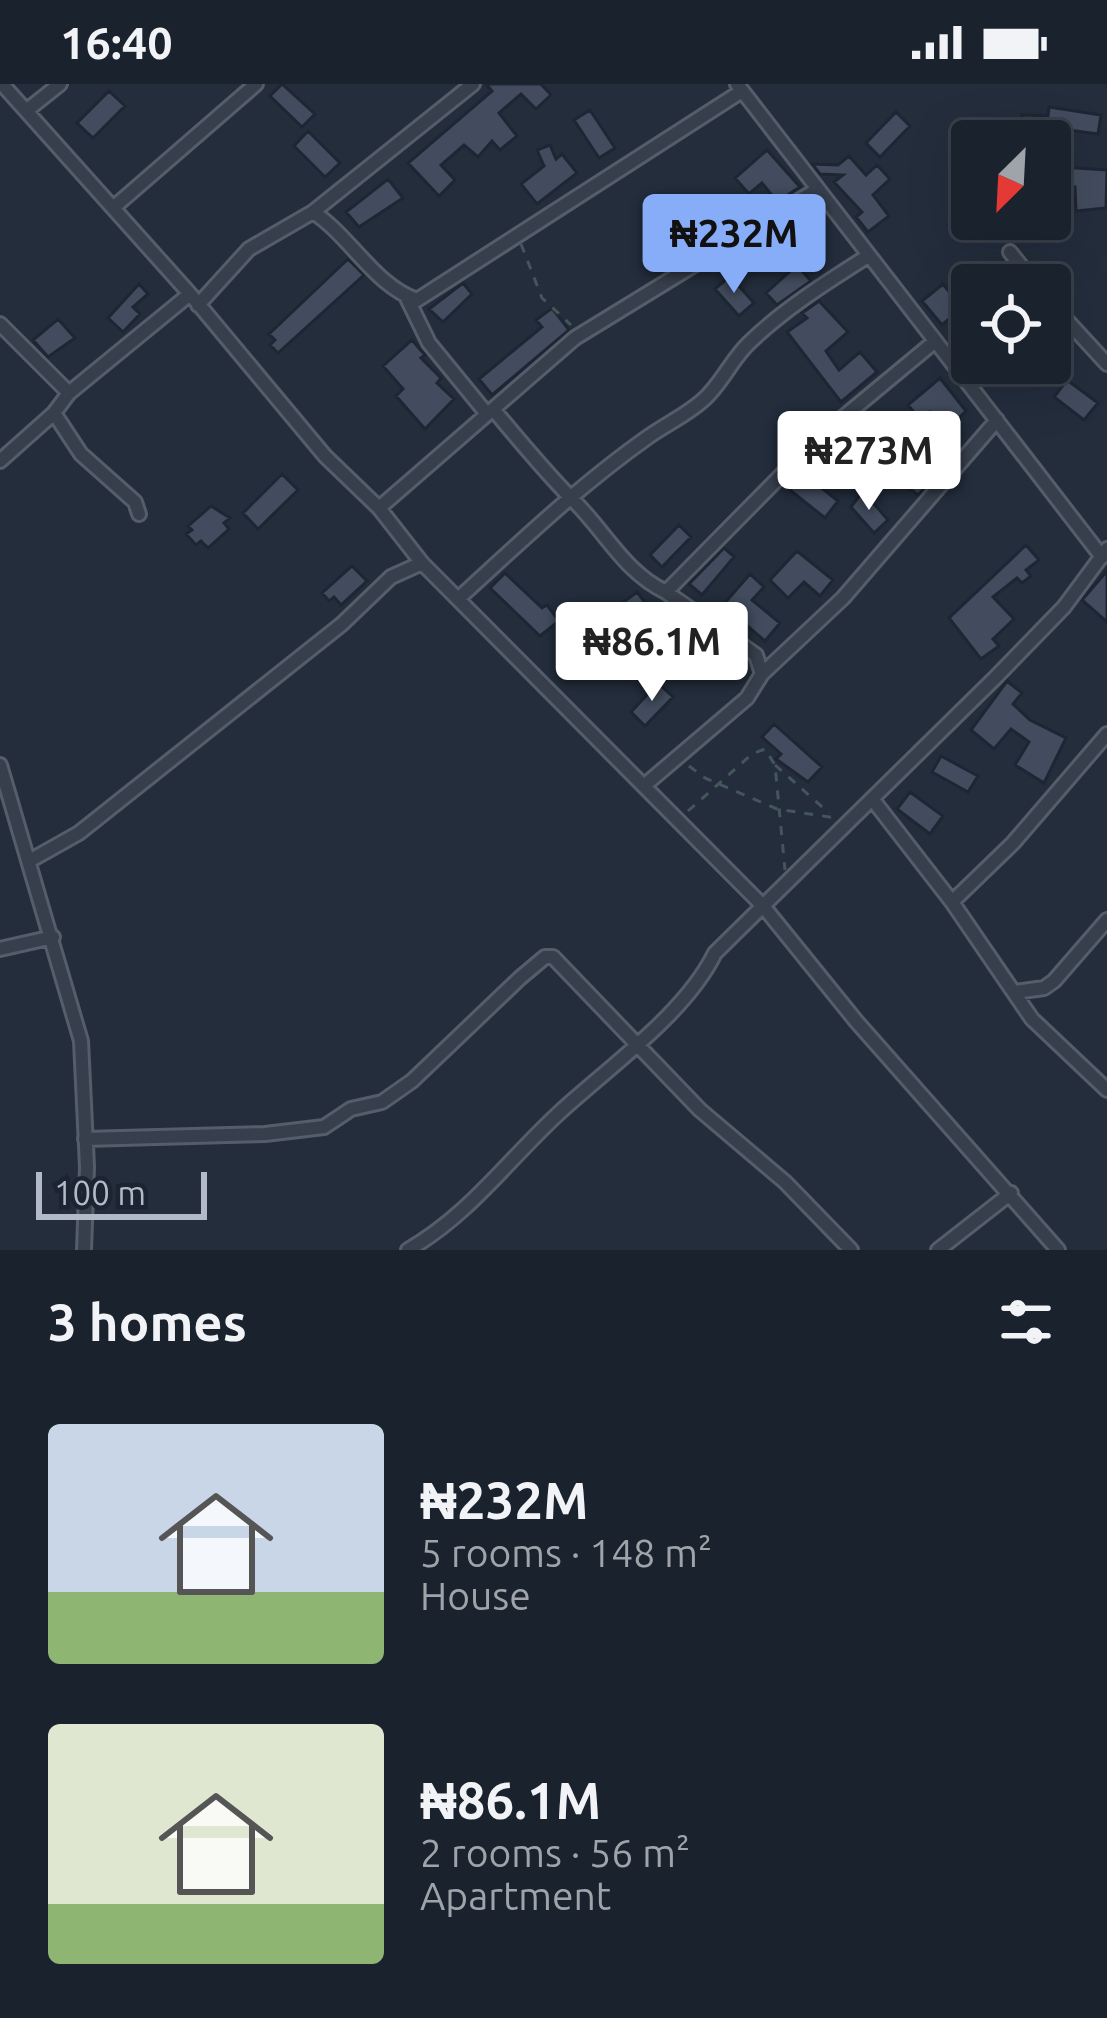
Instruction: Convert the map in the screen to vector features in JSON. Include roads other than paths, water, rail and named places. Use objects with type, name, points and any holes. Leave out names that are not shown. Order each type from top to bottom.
[{"type":"street","points":[[2,84],[325,456],[379,508],[422,563],[763,906],[856,1021],[1058,1250]]},
{"type":"street","points":[[26,111],[60,84]]},
{"type":"street","points":[[112,208],[256,84]]},
{"type":"street","points":[[0,460],[54,413],[69,393],[194,300],[249,249],[313,212],[473,84]]},
{"type":"street","points":[[313,212],[337,228],[393,288],[417,300],[739,87],[934,342],[1105,553],[1064,607],[873,800],[841,822],[787,884],[715,953],[695,988],[544,1127],[480,1196],[442,1229],[408,1250]]},
{"type":"street","points":[[379,508],[574,338],[818,189]]},
{"type":"street","points":[[1010,252],[1019,264]]},
{"type":"street","points":[[458,599],[493,569],[503,553],[536,532],[648,437],[701,402],[746,345],[777,319],[868,256]]},
{"type":"street","points":[[407,297],[429,343],[635,573],[756,655],[762,674]]},
{"type":"street","points":[[0,324],[69,393]]},
{"type":"street","points":[[1071,325],[1107,364]]},
{"type":"street","points":[[666,592],[816,440],[934,342]]},
{"type":"street","points":[[54,413],[81,454],[135,502],[139,514]]},
{"type":"street","points":[[645,784],[747,698],[762,674],[850,590],[997,420]]},
{"type":"street","points":[[31,860],[79,833],[342,624],[391,577],[422,563]]},
{"type":"street","points":[[952,902],[1012,843],[1107,734]]},
{"type":"street","points":[[0,765],[6,820],[31,860],[81,1041],[84,1250]]},
{"type":"street","points":[[873,800],[952,902],[1032,1019],[1107,1090]]},
{"type":"street","points":[[1015,992],[1045,988],[1054,981],[1107,920]]},
{"type":"street","points":[[0,949],[52,937]]},
{"type":"street","points":[[85,1139],[266,1134],[324,1126],[351,1109],[382,1102],[412,1081],[470,1022],[545,957],[562,961],[700,1110],[784,1182],[851,1250]]},
{"type":"street","points":[[938,1250],[1011,1193]]}]
